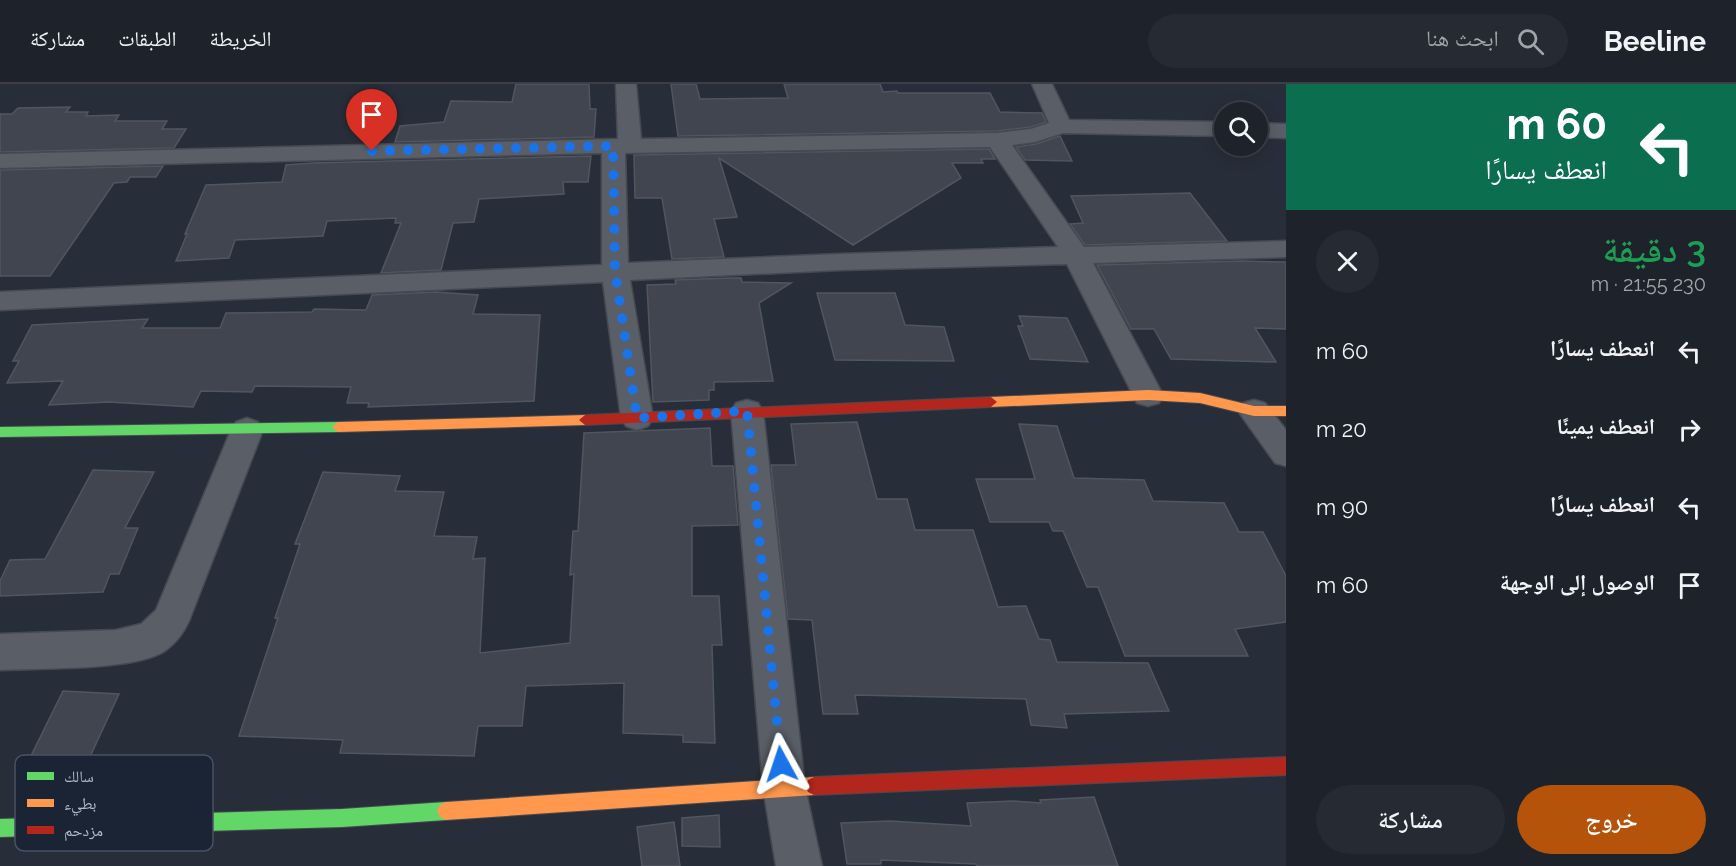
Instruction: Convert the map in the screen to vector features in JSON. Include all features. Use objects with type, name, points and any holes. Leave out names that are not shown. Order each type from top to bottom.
[{"type":"street","points":[[626,84],[615,271],[637,418]]},
{"type":"street","points":[[1042,84],[1061,126]]},
{"type":"street","points":[[0,161],[622,146],[997,140],[1035,135],[1061,126],[1214,129]]},
{"type":"street","points":[[1268,130],[1286,131]]},
{"type":"street","points":[[997,140],[1075,253],[1148,394]]},
{"type":"street","points":[[0,301],[615,271],[1075,253],[1286,249]]},
{"type":"street","points":[[0,432],[246,430],[637,418],[747,411],[1148,394],[1200,398],[1254,411],[1286,411]]},
{"type":"street","points":[[747,411],[784,787],[799,866]]},
{"type":"street","points":[[1254,411],[1286,454]]},
{"type":"street","points":[[0,652],[116,648],[152,639],[170,621],[246,430]]},
{"type":"street","points":[[213,822],[342,818],[784,787],[1286,766]]},
{"type":"street","points":[[0,828],[15,828]]},
{"type":"building","points":[[516,84],[589,84],[590,109],[596,109],[594,137],[395,142],[400,126],[444,122],[451,101],[512,102]]},
{"type":"building","points":[[671,84],[696,84],[700,99],[788,98],[784,84],[880,84],[883,92],[990,93],[1000,112],[1042,113],[1046,122],[1031,127],[997,131],[678,136]]},
{"type":"building","points":[[70,107],[66,112],[88,112],[86,116],[119,115],[115,121],[167,121],[162,129],[186,129],[174,148],[0,152],[0,114],[12,114],[18,108]]},
{"type":"building","points":[[1060,136],[1072,161],[1025,160],[1016,147],[1036,144]]},
{"type":"building","points":[[989,149],[995,159],[981,159],[983,163],[952,163],[961,178],[853,245],[719,158],[737,217],[714,219],[724,257],[672,259],[662,198],[635,198],[634,155]]},
{"type":"building","points":[[591,156],[588,182],[563,182],[564,194],[479,199],[474,222],[453,223],[441,270],[381,273],[401,223],[395,223],[396,218],[327,221],[323,236],[235,240],[229,258],[176,261],[206,185],[282,182],[286,165],[312,163]]},
{"type":"building","points":[[163,166],[156,177],[130,177],[127,182],[114,183],[50,276],[0,276],[0,170]]},
{"type":"building","points":[[1190,193],[1227,241],[1085,245],[1070,224],[1083,223],[1071,196]]},
{"type":"building","points":[[1286,262],[1286,329],[1255,328],[1276,362],[1171,359],[1154,329],[1131,329],[1097,265]]},
{"type":"building","points":[[741,278],[742,282],[791,283],[759,303],[773,381],[714,382],[714,390],[709,390],[709,400],[653,402],[647,285],[676,284],[675,280]]},
{"type":"building","points":[[436,292],[478,295],[473,314],[540,315],[534,401],[368,407],[369,403],[347,403],[351,387],[255,386],[252,392],[201,391],[193,407],[109,402],[49,405],[63,381],[7,383],[19,361],[13,361],[32,325],[148,319],[142,328],[220,328],[226,313],[312,312],[314,309],[366,310],[372,295]]},
{"type":"building","points":[[817,293],[895,293],[905,325],[944,327],[954,361],[835,360]]},
{"type":"building","points":[[1019,316],[1067,318],[1088,362],[1030,359],[1018,326],[1023,326]]},
{"type":"building","points":[[857,422],[877,499],[907,499],[915,530],[973,530],[998,607],[1026,606],[1039,639],[1050,640],[1057,662],[1148,663],[1169,711],[1064,714],[1067,728],[1031,725],[1026,699],[855,695],[858,714],[823,714],[812,620],[788,619],[771,465],[796,465],[791,424]]},
{"type":"building","points":[[1019,424],[1057,426],[1074,478],[1144,480],[1153,501],[1224,503],[1239,532],[1263,532],[1286,576],[1286,622],[1235,629],[1248,656],[1125,656],[1098,587],[1087,587],[1063,531],[1053,531],[1049,522],[990,522],[976,479],[1035,479]]},
{"type":"building","points":[[710,428],[712,466],[733,466],[738,525],[692,526],[692,596],[719,596],[722,645],[712,645],[715,743],[683,742],[683,735],[623,733],[624,683],[526,686],[522,726],[478,726],[474,756],[340,753],[343,740],[239,736],[300,544],[295,544],[323,472],[400,476],[395,491],[444,492],[434,536],[477,537],[473,559],[485,558],[480,653],[570,643],[574,574],[570,575],[573,531],[578,531],[584,433]]},
{"type":"building","points":[[93,470],[154,472],[125,528],[138,528],[119,574],[110,574],[103,592],[0,596],[0,581],[10,560],[45,559]]},
{"type":"building","points":[[63,691],[119,694],[91,755],[31,755]]},
{"type":"building","points":[[1094,797],[1118,866],[977,866],[976,864],[881,860],[881,864],[847,864],[841,823],[890,821],[971,826],[967,803],[1013,801],[1041,803],[1040,800]]},
{"type":"building","points":[[719,815],[720,847],[682,846],[682,818]]},
{"type":"building","points":[[674,822],[680,866],[642,866],[637,827]]},
{"type":"traffic: fast","points":[[0,432],[338,427]]},
{"type":"traffic: fast","points":[[213,822],[342,818],[446,811]]},
{"type":"traffic: fast","points":[[0,828],[15,828]]},
{"type":"traffic: slow","points":[[991,402],[1148,395],[1200,398],[1254,411],[1286,411]]},
{"type":"traffic: slow","points":[[338,427],[585,420]]},
{"type":"traffic: slow","points":[[446,811],[814,786]]},
{"type":"traffic: jam","points":[[585,420],[991,402]]},
{"type":"traffic: jam","points":[[814,786],[1286,766]]},
{"type":"route","points":[[372,151],[613,146],[615,271],[637,418],[747,411],[781,764]]}]
